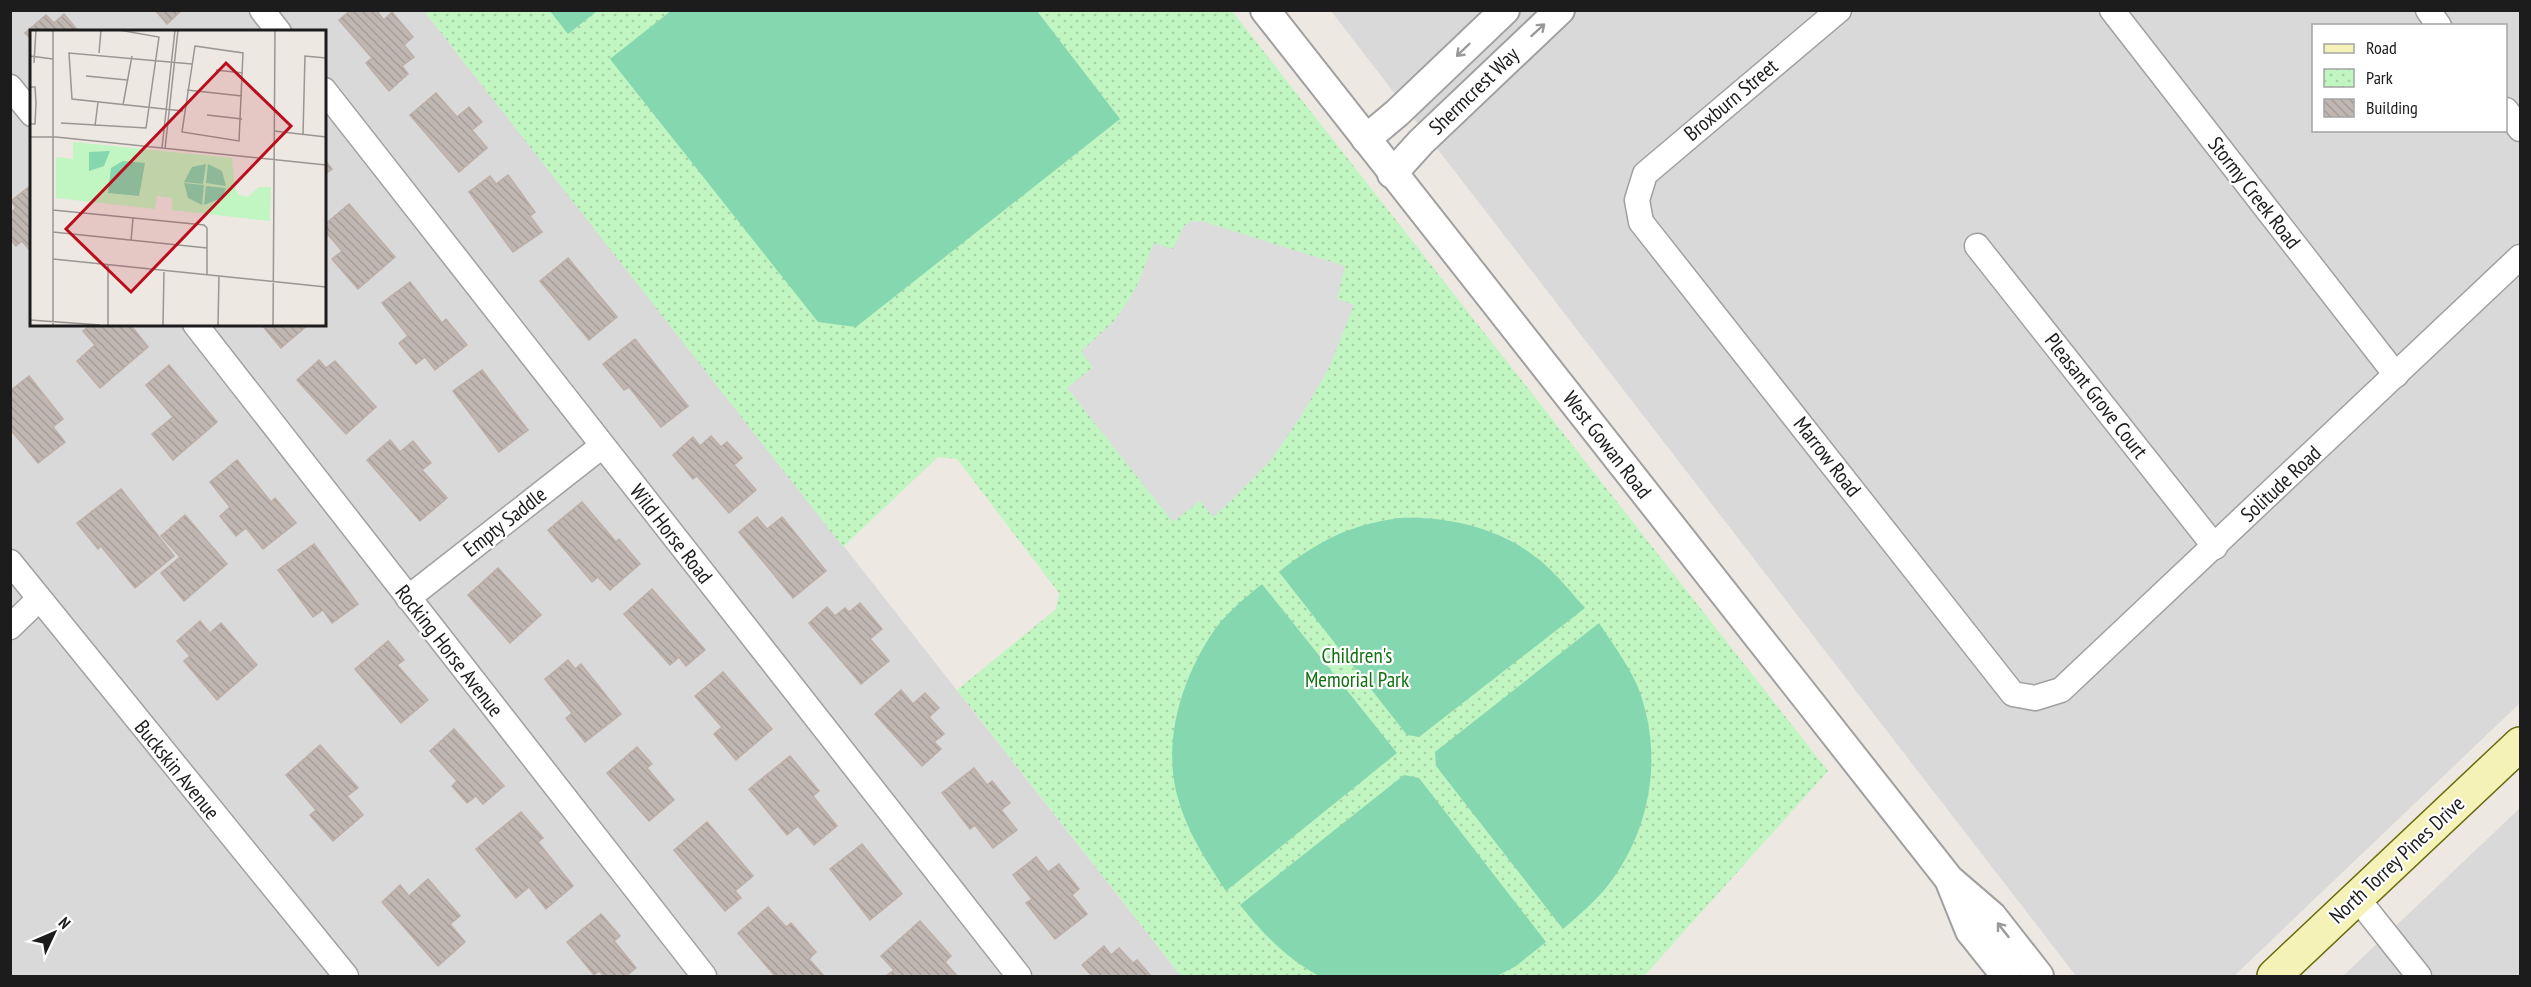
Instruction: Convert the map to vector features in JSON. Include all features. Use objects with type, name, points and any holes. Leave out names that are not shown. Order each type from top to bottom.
[{"type":"main road","name":"North Torrey Pines Drive","points":[[2274,976],[2520,744]]},
{"type":"street","points":[[262,10],[277,30]]},
{"type":"street","name":"West Gowan Road","points":[[1265,10],[1949,879],[1992,916],[2039,976]]},
{"type":"street","name":"Shermcrest Way","points":[[1366,139],[1397,113],[1506,10]]},
{"type":"street","name":"Shermcrest Way","points":[[1392,174],[1429,134],[1560,10]]},
{"type":"street","name":"Stormy Creek Road","points":[[2112,10],[2397,375]]},
{"type":"street","points":[[2428,10],[2438,24]]},
{"type":"street","name":"Broxburn Street","points":[[1637,200],[1645,174],[1824,15]]},
{"type":"street","points":[[10,87],[30,112]]},
{"type":"street","name":"Wild Horse Road","points":[[326,93],[1019,976]]},
{"type":"street","points":[[2507,113],[2520,129]]},
{"type":"street","name":"Marrow Road","points":[[1637,200],[1641,222],[2013,694],[2035,698]]},
{"type":"street","name":"Pleasant Grove Court","points":[[1977,246],[2214,547]]},
{"type":"street","name":"Solitude Road","points":[[2035,698],[2061,690],[2520,257]]},
{"type":"street","name":"Rocking Horse Avenue","points":[[197,326],[704,976]]},
{"type":"street","name":"Empty Saddle","points":[[408,598],[602,446]]},
{"type":"street","name":"Buckskin Avenue","points":[[10,562],[346,976]]},
{"type":"street","points":[[10,627],[39,599]]},
{"type":"street","name":"West Gowan Road","points":[[1949,879],[1970,931],[2006,976]]},
{"type":"street","points":[[2357,898],[2419,976]]},
{"type":"shaded area","points":[[10,11],[424,11],[1181,976],[11,976]]},
{"type":"shaded area","points":[[1331,11],[2520,11],[2520,703],[2234,976],[2076,976]]},
{"type":"shaded area","points":[[1201,221],[1345,266],[1337,299],[1354,305],[1329,368],[1301,416],[1271,460],[1213,517],[1200,501],[1173,522],[1067,388],[1093,367],[1081,352],[1115,320],[1128,301],[1154,243],[1173,249],[1184,226],[1189,222]]},
{"type":"shaded area","points":[[2520,808],[2520,976],[2343,976]]},
{"type":"green space","points":[[672,10],[1037,11],[1120,119],[856,327],[818,322],[610,59]]},
{"type":"green space","name":"Children's Memorial Park","points":[[424,11],[1232,11],[1828,771],[1644,976],[1181,976],[957,690],[1056,609],[1059,593],[957,459],[938,457],[843,547]]},
{"type":"green space","points":[[550,11],[597,11],[568,34]]},
{"type":"green space","points":[[1399,518],[1455,522],[1492,532],[1509,540],[1541,561],[1585,608],[1419,737],[1407,735],[1279,572],[1307,551],[1335,536],[1365,525]]},
{"type":"green space","points":[[1262,584],[1397,753],[1226,891],[1205,859],[1183,814],[1174,780],[1173,735],[1183,692],[1213,632],[1236,606]]},
{"type":"green space","points":[[1599,623],[1633,677],[1645,710],[1650,736],[1649,788],[1644,814],[1624,862],[1599,896],[1563,929],[1436,766],[1435,752]]},
{"type":"green space","points":[[1404,775],[1419,778],[1546,942],[1516,966],[1497,976],[1319,976],[1276,945],[1240,905]]},
{"type":"building","points":[[155,10],[182,10],[167,24]]},
{"type":"building","points":[[351,10],[376,10],[384,20],[392,12],[413,37],[404,45],[414,57],[402,66],[408,74],[389,91],[366,63],[372,58],[339,20]]},
{"type":"building","points":[[64,14],[77,30],[30,30],[30,38],[25,33],[46,15],[54,23]]},
{"type":"building","points":[[436,93],[457,117],[469,107],[482,122],[472,130],[487,148],[459,172],[410,115]]},
{"type":"building","points":[[326,162],[332,169],[326,174]]},
{"type":"building","points":[[508,175],[535,212],[530,216],[542,232],[513,252],[469,192],[490,176],[496,184]]},
{"type":"building","points":[[30,186],[30,251],[22,241],[16,246],[10,239],[10,213],[16,208],[11,201]]},
{"type":"building","points":[[349,204],[395,257],[358,289],[332,259],[342,251],[326,232],[326,223]]},
{"type":"building","points":[[568,258],[617,317],[589,340],[540,281]]},
{"type":"building","points":[[410,282],[442,323],[446,319],[467,345],[435,370],[425,357],[416,364],[399,343],[408,336],[382,303]]},
{"type":"building","points":[[132,326],[148,347],[100,388],[77,361],[95,345],[83,331],[88,327]]},
{"type":"building","points":[[263,326],[307,326],[281,348]]},
{"type":"building","points":[[635,339],[688,406],[661,427],[629,387],[624,390],[603,364]]},
{"type":"building","points":[[319,360],[326,368],[335,361],[376,407],[346,434],[297,380]]},
{"type":"building","points":[[169,365],[217,422],[173,460],[152,434],[173,417],[146,385]]},
{"type":"building","points":[[482,370],[528,430],[499,452],[453,391]]},
{"type":"building","points":[[29,376],[63,419],[53,427],[65,442],[38,463],[10,429],[10,391]]},
{"type":"building","points":[[711,436],[721,447],[727,442],[742,458],[734,465],[756,490],[729,513],[697,476],[693,479],[673,455],[693,437],[700,446]]},
{"type":"building","points":[[390,440],[400,452],[413,441],[431,463],[422,470],[447,498],[420,521],[367,460]]},
{"type":"building","points":[[237,460],[271,502],[275,498],[296,523],[263,549],[246,528],[236,536],[220,516],[230,507],[210,482]]},
{"type":"building","points":[[121,489],[174,556],[135,588],[101,546],[98,549],[77,523]]},
{"type":"building","points":[[582,502],[616,542],[619,539],[640,564],[610,590],[598,577],[592,582],[548,530]]},
{"type":"building","points":[[185,515],[227,564],[184,601],[161,573],[180,557],[161,536]]},
{"type":"building","points":[[757,517],[767,529],[782,517],[826,571],[793,598],[739,532]]},
{"type":"building","points":[[314,544],[358,604],[332,623],[323,610],[313,617],[278,570]]},
{"type":"building","points":[[498,568],[541,615],[510,643],[468,595]]},
{"type":"building","points":[[652,589],[705,650],[686,666],[679,657],[670,665],[624,614]]},
{"type":"building","points":[[860,603],[882,629],[870,639],[889,661],[861,684],[809,623],[827,607],[835,616],[845,608],[849,612]]},
{"type":"building","points":[[200,621],[210,633],[221,623],[257,665],[217,700],[184,661],[190,656],[177,641]]},
{"type":"building","points":[[388,641],[404,660],[397,665],[428,700],[401,723],[355,669]]},
{"type":"building","points":[[568,660],[575,669],[581,664],[621,714],[585,742],[566,718],[572,713],[545,679]]},
{"type":"building","points":[[723,672],[772,729],[736,760],[714,734],[722,727],[695,696]]},
{"type":"building","points":[[901,690],[913,704],[925,693],[939,708],[929,717],[944,734],[934,742],[941,749],[922,766],[875,714]]},
{"type":"building","points":[[454,729],[504,786],[483,804],[476,796],[467,803],[452,786],[457,781],[430,751]]},
{"type":"building","points":[[320,745],[358,788],[347,796],[363,815],[333,841],[310,815],[316,810],[286,775]]},
{"type":"building","points":[[637,747],[652,764],[647,768],[674,800],[649,821],[607,773]]},
{"type":"building","points":[[790,756],[819,791],[813,796],[837,826],[814,845],[798,826],[787,835],[749,789]]},
{"type":"building","points":[[974,768],[987,785],[992,781],[1010,803],[1001,810],[1017,830],[993,848],[975,825],[970,829],[942,793]]},
{"type":"building","points":[[521,812],[543,838],[538,842],[573,886],[546,909],[529,887],[516,898],[476,849]]},
{"type":"building","points":[[707,822],[753,876],[735,891],[741,898],[725,911],[674,850]]},
{"type":"building","points":[[862,844],[902,894],[870,920],[830,869]]},
{"type":"building","points":[[1036,857],[1048,872],[1059,864],[1079,889],[1072,895],[1087,914],[1055,939],[1026,903],[1032,899],[1013,875]]},
{"type":"building","points":[[428,879],[460,916],[450,924],[465,942],[438,966],[382,902],[400,885],[409,896]]},
{"type":"building","points":[[768,907],[786,927],[791,923],[816,952],[809,959],[824,976],[775,976],[738,933]]},
{"type":"building","points":[[601,914],[620,936],[614,941],[636,968],[626,976],[604,976],[599,971],[594,975],[567,942]]},
{"type":"building","points":[[920,921],[951,956],[945,962],[957,976],[886,976],[894,970],[881,956]]},
{"type":"building","points":[[1104,946],[1111,955],[1119,948],[1133,963],[1137,960],[1151,976],[1092,976],[1082,965]]}]
